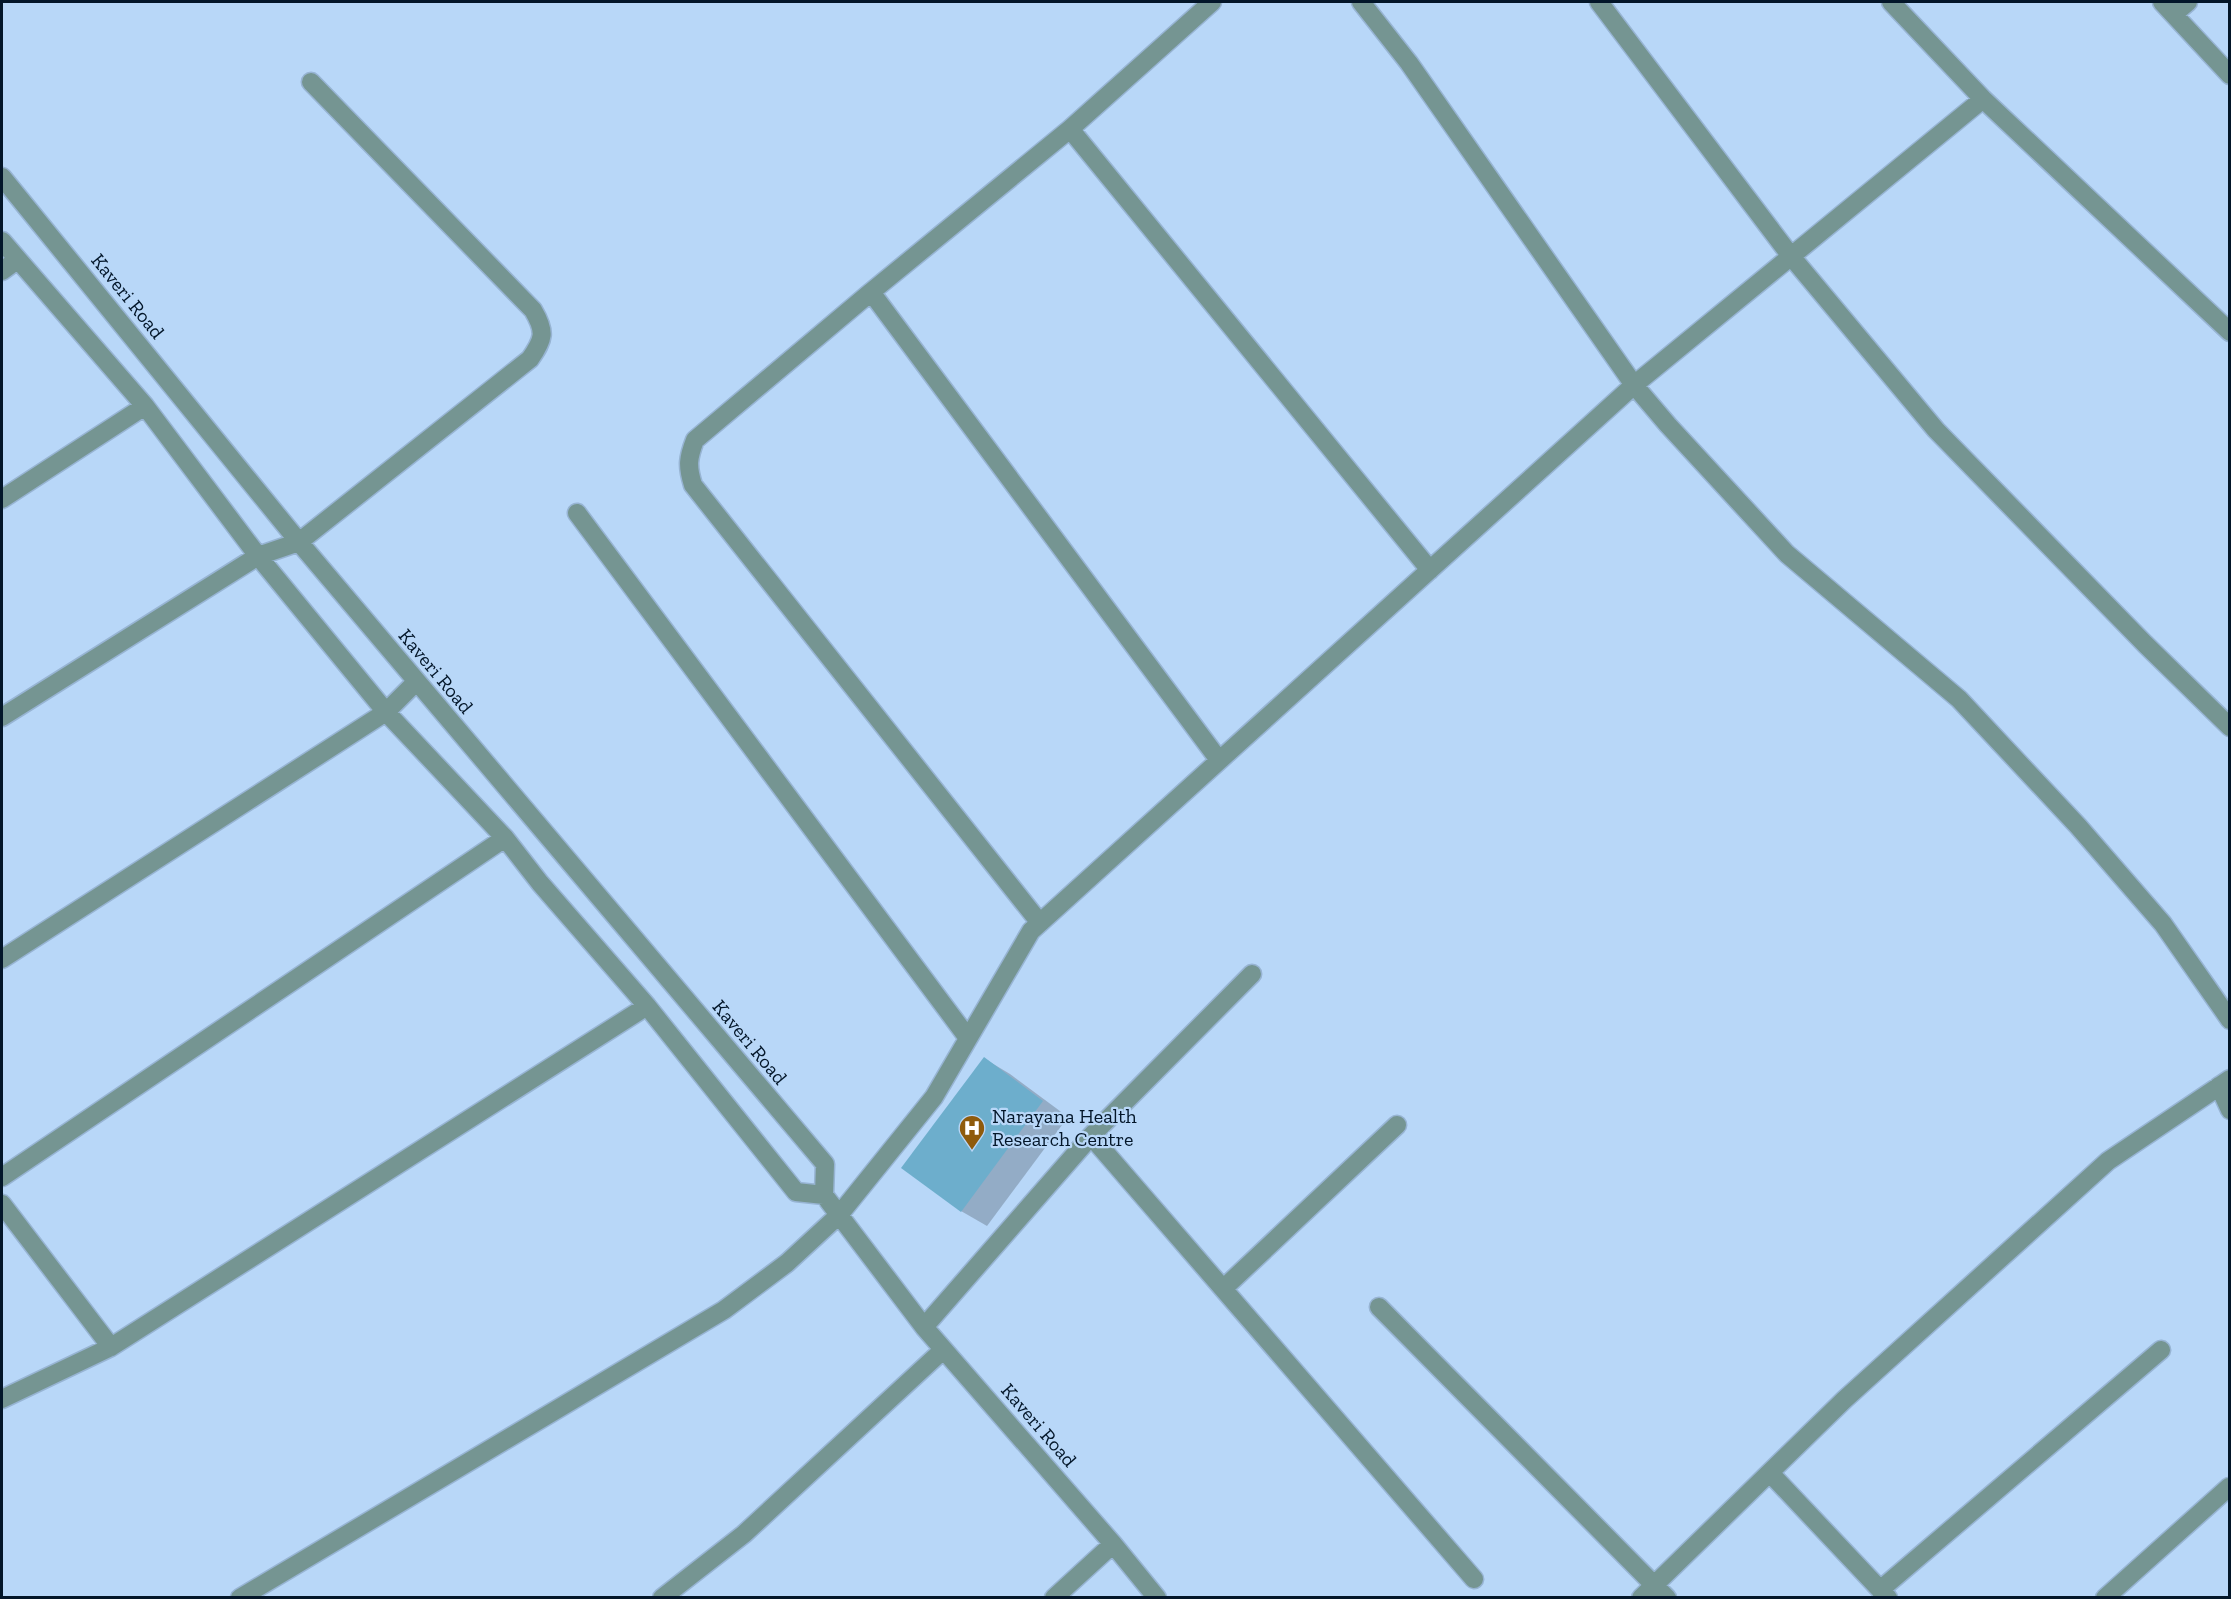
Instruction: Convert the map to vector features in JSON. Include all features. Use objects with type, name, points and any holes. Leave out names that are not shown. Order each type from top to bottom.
[{"type":"street","points":[[1040,923],[693,485],[688,470],[690,455],[695,440],[1070,129],[1212,2]]},
{"type":"street","points":[[1361,2],[1409,63],[1634,385],[1668,425],[1787,554],[1959,699],[2078,825],[2163,924],[2229,1020]]},
{"type":"street","points":[[1599,2],[1790,255],[1936,430],[2229,727]]},
{"type":"street","points":[[1891,2],[1983,99],[2229,332]]},
{"type":"street","points":[[2188,2],[2168,8],[2229,75]]},
{"type":"street","points":[[2,717],[258,556],[299,542],[530,359],[542,343],[540,322],[533,310],[311,82]]},
{"type":"street","points":[[240,1598],[724,1310],[787,1263],[839,1215],[934,1097],[1031,931],[1634,385],[1983,99]]},
{"type":"street","points":[[1070,129],[1430,570]]},
{"type":"street","name":"Kaveri Road","points":[[2,177],[299,542],[825,1164],[824,1195],[924,1327],[1113,1544],[1157,1598]]},
{"type":"street","points":[[2,241],[145,406],[258,556],[386,712],[505,838],[540,883],[647,1006],[796,1192],[824,1195]]},
{"type":"street","points":[[2,271],[17,260]]},
{"type":"street","points":[[872,292],[1220,760]]},
{"type":"street","points":[[2,499],[145,406]]},
{"type":"street","points":[[577,513],[968,1038]]},
{"type":"street","points":[[2,959],[386,712],[416,682]]},
{"type":"street","points":[[2,1177],[505,838]]},
{"type":"street","points":[[924,1327],[1091,1136],[1252,974]]},
{"type":"street","points":[[2,1399],[111,1347],[647,1006]]},
{"type":"street","points":[[1641,1598],[1660,1591],[1770,1473],[1844,1400],[2108,1161],[2224,1082],[2229,1110]]},
{"type":"street","points":[[1224,1288],[1397,1125]]},
{"type":"street","points":[[1091,1136],[1474,1579]]},
{"type":"street","points":[[2,1204],[111,1347]]},
{"type":"street","points":[[1379,1307],[1660,1591]]},
{"type":"street","points":[[662,1598],[744,1534],[943,1350]]},
{"type":"street","points":[[1770,1473],[1884,1594],[2162,1350]]},
{"type":"street","points":[[2105,1598],[2229,1487]]},
{"type":"street","points":[[1054,1598],[1113,1544]]},
{"type":"building","points":[[984,1057],[1043,1101],[961,1212],[901,1168]]},
{"type":"place","name":"Narayana Health Research Centre","points":[[972,1151]]}]
